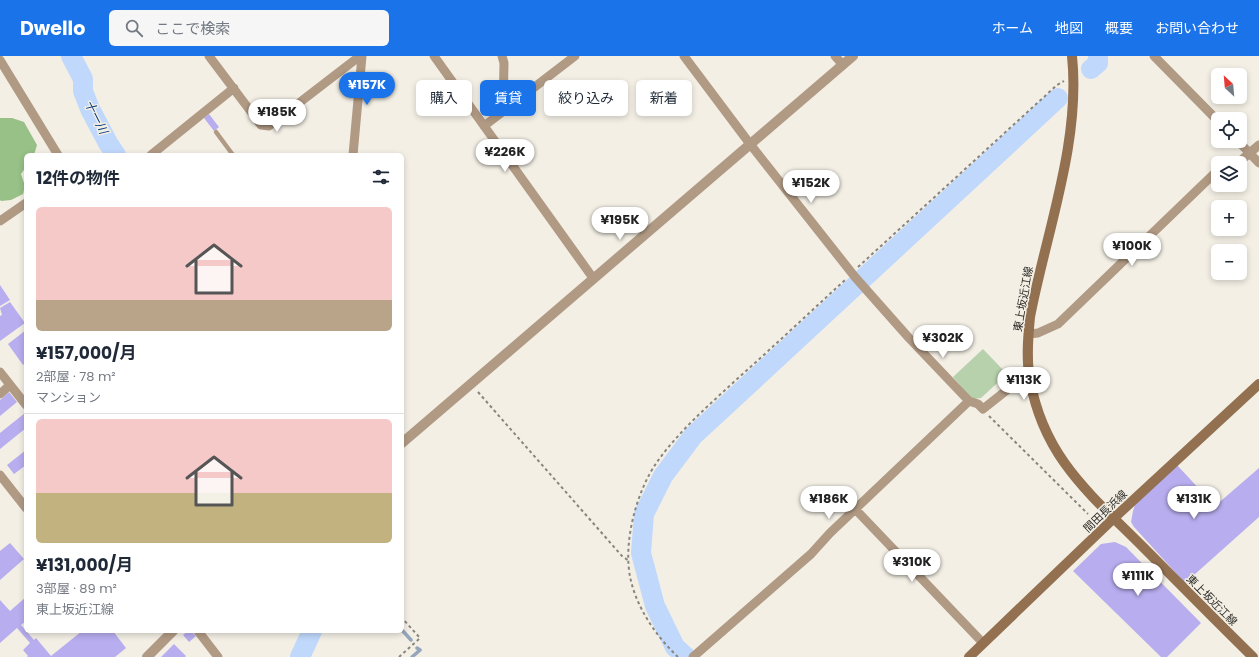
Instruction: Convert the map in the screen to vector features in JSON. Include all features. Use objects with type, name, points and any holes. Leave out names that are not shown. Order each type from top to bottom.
[{"type":"main road","name":"東上坂近江線","points":[[1072,56],[1074,76],[1070,137],[1035,293],[1029,334],[1030,379],[1046,434],[1055,451],[1085,490],[1252,657]]},
{"type":"main road","name":"間田長浜線","points":[[969,657],[1114,518],[1259,384]]},
{"type":"street","points":[[209,56],[261,125],[269,126],[361,56]]},
{"type":"street","points":[[352,153],[361,56]]},
{"type":"street","points":[[434,56],[593,278]]},
{"type":"street","points":[[502,56],[504,63],[504,80]]},
{"type":"street","points":[[536,85],[574,56]]},
{"type":"street","points":[[684,56],[750,144],[854,275],[969,401],[978,404],[983,409],[1018,382],[1030,379]]},
{"type":"street","points":[[835,56],[843,65]]},
{"type":"street","points":[[404,441],[853,56]]},
{"type":"street","points":[[1154,56],[1211,114]]},
{"type":"street","points":[[0,60],[57,153]]},
{"type":"street","points":[[153,153],[234,88]]},
{"type":"street","points":[[484,126],[497,116]]},
{"type":"street","points":[[1246,156],[1259,145]]},
{"type":"street","points":[[1245,148],[1259,163]]},
{"type":"street","points":[[1029,334],[1038,333],[1058,324],[1211,177]]},
{"type":"street","points":[[0,220],[24,204]]},
{"type":"street","points":[[0,372],[24,402]]},
{"type":"street","points":[[0,394],[10,386]]},
{"type":"street","points":[[693,657],[811,554],[855,509],[969,401]]},
{"type":"street","points":[[0,475],[24,505]]},
{"type":"street","points":[[855,509],[983,643]]},
{"type":"street","points":[[147,657],[171,633]]},
{"type":"street","points":[[200,633],[218,657]]},
{"type":"street","points":[[1252,657],[1259,654]]},
{"type":"lane","points":[[216,132],[232,153]]},
{"type":"path","points":[[678,657],[666,646],[648,621],[631,581],[629,561],[630,532],[639,496],[656,463],[684,428],[854,275],[1057,85],[1074,76]]},
{"type":"path","points":[[471,384],[617,550],[629,561]]},
{"type":"path","points":[[983,409],[1088,514]]},
{"type":"path","points":[[399,657],[420,638],[404,620]]},
{"type":"green space","points":[[0,118],[12,118],[24,122],[37,145],[35,153],[24,153],[24,170],[21,174],[24,183],[23,194],[11,200],[0,200]]},
{"type":"green space","points":[[983,349],[1007,374],[981,398],[972,399],[953,377]]},
{"type":"building","points":[[209,114],[219,127],[214,131],[204,118]]},
{"type":"building","points":[[0,285],[10,300],[0,306]]},
{"type":"building","points":[[10,302],[24,324],[0,341],[0,316],[2,315],[0,308]]},
{"type":"building","points":[[24,332],[23,365],[8,344]]},
{"type":"building","points":[[9,392],[17,402],[0,416],[0,400]]},
{"type":"building","points":[[24,414],[24,430],[0,449],[0,433]]},
{"type":"building","points":[[24,452],[24,466],[14,474],[7,465]]},
{"type":"building","points":[[1177,465],[1215,506],[1259,468],[1259,517],[1185,583],[1131,522],[1135,505]]},
{"type":"building","points":[[1115,542],[1126,547],[1201,623],[1167,657],[1161,657],[1073,571],[1101,544]]},
{"type":"building","points":[[10,543],[24,559],[0,580],[0,551]]},
{"type":"building","points":[[24,599],[24,623],[21,625],[24,628],[24,633],[28,633],[34,640],[36,638],[51,656],[80,633],[115,633],[126,648],[115,657],[27,657],[28,656],[23,650],[30,643],[17,628],[0,643],[0,600],[10,611]]},
{"type":"building","points":[[186,633],[193,633],[196,636],[189,642],[183,635]]},
{"type":"building","points":[[174,644],[186,656],[185,657],[161,657]]},
{"type":"waterway","name":"十一川","points":[[71,56],[83,79],[83,91],[90,109],[115,153]]},
{"type":"waterway","points":[[1091,69],[1098,63],[1098,56]]},
{"type":"waterway","points":[[686,657],[675,647],[655,606],[641,553],[644,514],[663,476],[693,436],[1058,98]]},
{"type":"waterway","points":[[404,632],[411,640]]},
{"type":"waterway","name":"十一川","points":[[300,657],[311,633]]},
{"type":"waterway","points":[[412,657],[420,650],[417,648]]}]
